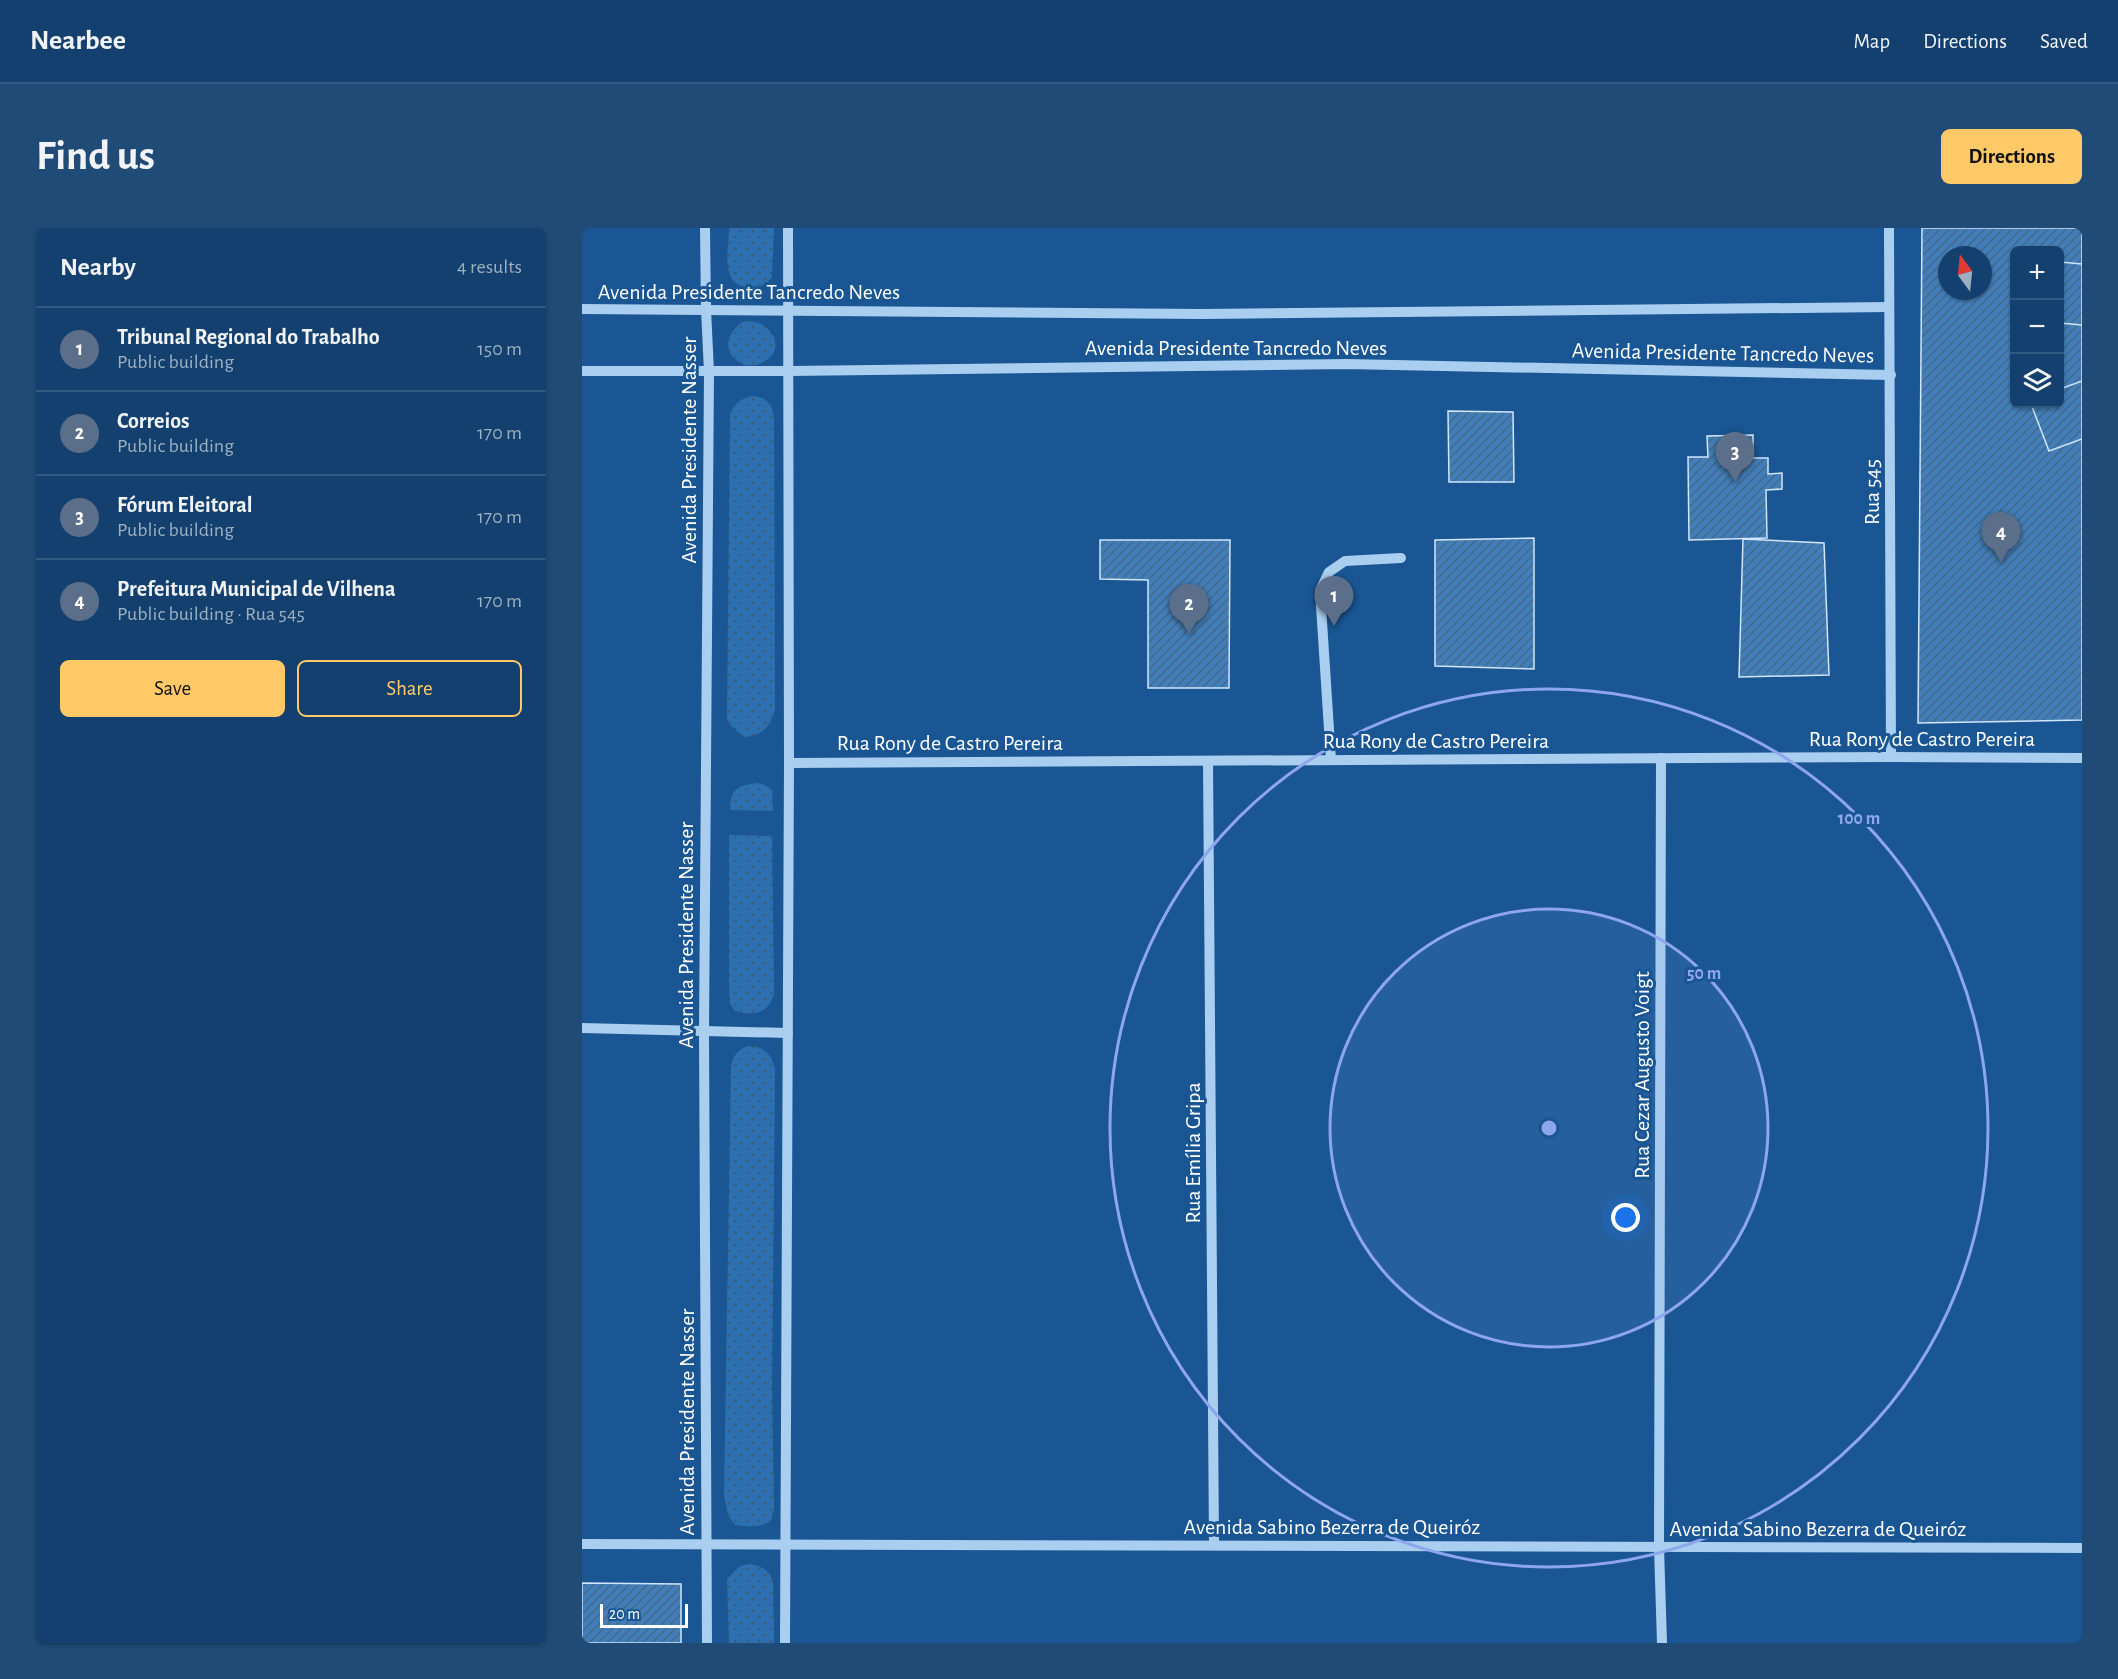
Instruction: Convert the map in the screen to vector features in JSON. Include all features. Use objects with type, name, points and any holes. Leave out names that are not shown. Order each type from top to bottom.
[{"type":"street","name":"Avenida Presidente Nasser","points":[[705,228],[709,372],[704,1031],[707,1643]]},
{"type":"street","points":[[785,1643],[790,371],[788,228]]},
{"type":"street","name":"Rua 545","points":[[1889,228],[1891,757]]},
{"type":"street","name":"Avenida Presidente Tancredo Neves","points":[[582,309],[1203,314],[1889,307]]},
{"type":"street","name":"Avenida Presidente Tancredo Neves","points":[[582,371],[709,372],[1346,364],[1891,375]]},
{"type":"street","points":[[1330,760],[1320,591],[1329,572],[1345,561],[1401,558]]},
{"type":"street","name":"Rua Cezar Augusto Voigt","points":[[1661,758],[1659,1548],[1662,1643]]},
{"type":"street","name":"Rua Rony de Castro Pereira","points":[[789,763],[2082,758]]},
{"type":"street","name":"Rua Emília Gripa","points":[[1208,761],[1214,1545]]},
{"type":"street","points":[[582,1028],[788,1033]]},
{"type":"street","name":"Avenida Sabino Bezerra de Queiróz","points":[[582,1544],[2082,1548]]},
{"type":"shaded area","points":[[729,228],[774,228],[772,277],[762,286],[748,288],[739,285],[729,273],[727,255]]},
{"type":"shaded area","points":[[745,321],[756,322],[771,332],[775,340],[775,347],[772,355],[766,361],[746,365],[730,353],[728,342],[732,332]]},
{"type":"shaded area","points":[[752,396],[762,398],[768,403],[774,419],[775,709],[765,729],[756,735],[744,737],[730,725],[727,718],[730,414],[738,402]]},
{"type":"shaded area","points":[[757,783],[772,790],[773,811],[730,810],[731,797],[736,790]]},
{"type":"shaded area","points":[[729,835],[772,836],[774,994],[768,1006],[754,1013],[735,1011],[730,1004]]},
{"type":"shaded area","points":[[748,1046],[767,1052],[775,1070],[772,1389],[774,1508],[771,1521],[758,1526],[735,1525],[728,1515],[724,1495],[731,1065],[737,1053]]},
{"type":"shaded area","points":[[750,1564],[764,1569],[770,1574],[773,1582],[774,1643],[729,1643],[727,1579],[740,1566]]},
{"type":"building","points":[[1922,228],[2082,228],[2082,720],[1918,723]]},
{"type":"building","points":[[2064,262],[2082,264],[2082,325],[2064,323]]},
{"type":"building","points":[[2082,381],[2082,439],[2049,451],[2033,408],[2064,408],[2064,388]]},
{"type":"building","points":[[1448,411],[1513,412],[1514,482],[1449,482]]},
{"type":"building","points":[[1753,435],[1753,458],[1768,458],[1768,474],[1782,473],[1782,489],[1766,490],[1767,538],[1689,540],[1688,457],[1708,457],[1707,436]]},
{"type":"building","points":[[1534,538],[1534,669],[1435,666],[1435,540]]},
{"type":"building","points":[[1743,539],[1824,543],[1829,675],[1739,677]]},
{"type":"building","points":[[1100,540],[1230,540],[1229,688],[1148,688],[1148,580],[1100,579]]},
{"type":"building","points":[[582,1583],[681,1584],[681,1643],[582,1643]]},
{"type":"place","name":"Fórum Eleitoral","points":[[1735,482]]},
{"type":"place","name":"Prefeitura Municipal de Vilhena","points":[[2001,562]]},
{"type":"place","name":"Tribunal Regional do Trabalho","points":[[1334,626]]},
{"type":"place","name":"Correios","points":[[1189,634]]}]
